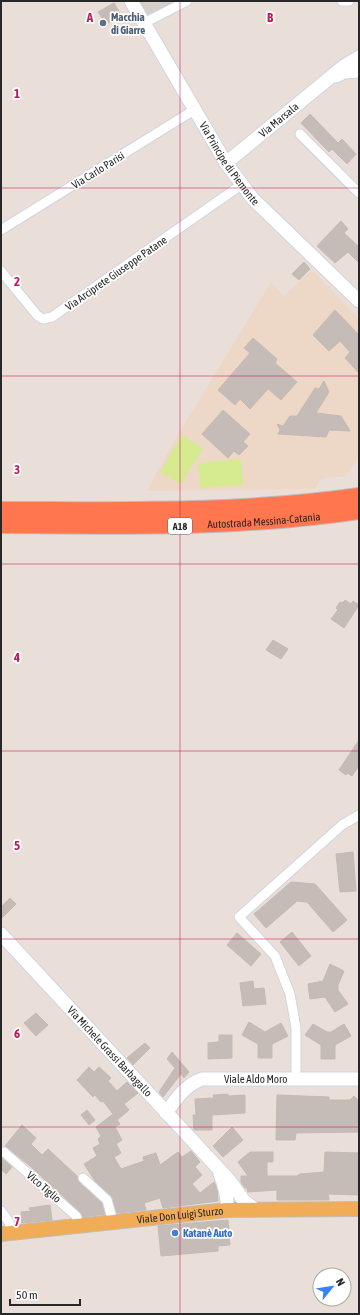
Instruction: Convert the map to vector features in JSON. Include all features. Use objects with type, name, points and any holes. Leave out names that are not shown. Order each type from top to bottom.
[{"type":"highway","name":"Autostrada Messina-Catania","points":[[1,510],[233,509],[299,504],[359,496]]},
{"type":"highway","name":"Autostrada Messina-Catania","points":[[1,525],[175,526],[233,524],[324,516],[359,511]]},
{"type":"main road","name":"Viale Don Luigi Sturzo","points":[[6,1233],[227,1210],[359,1209]]},
{"type":"street","name":"Via Principe di Piemonte","points":[[131,1],[194,110],[241,185],[253,199],[359,301]]},
{"type":"street","points":[[144,23],[187,1]]},
{"type":"street","points":[[342,1],[349,1]]},
{"type":"street","name":"Via Marsala","points":[[226,163],[344,66],[359,57]]},
{"type":"street","points":[[332,77],[344,72],[359,71]]},
{"type":"street","name":"Via Carlo Parisi","points":[[1,230],[194,110]]},
{"type":"street","points":[[300,134],[357,187]]},
{"type":"street","name":"Via Arciprete Giuseppe Patane","points":[[1,271],[37,315],[43,319],[52,317],[241,185]]},
{"type":"street","points":[[296,1078],[296,1028],[290,994],[275,956],[238,917],[342,826],[359,815]]},
{"type":"street","name":"Via Michele Grassi Barbagallo","points":[[1,934],[218,1169],[244,1201],[255,1209]]},
{"type":"street","name":"Viale Aldo Moro","points":[[166,1113],[182,1090],[192,1083],[202,1079],[359,1079]]},
{"type":"street","name":"Vico Tiglio","points":[[4,1152],[76,1216],[80,1225]]},
{"type":"street","points":[[218,1169],[228,1201],[227,1210]]},
{"type":"street","points":[[83,1178],[107,1200],[113,1222]]},
{"type":"street","points":[[1,1211],[10,1222],[6,1233]]},
{"type":"shaded area","points":[[131,1],[172,1],[175,7],[144,23]]},
{"type":"shaded area","points":[[312,270],[359,319],[359,456],[346,476],[321,479],[315,489],[147,491],[180,431],[271,282],[284,296]]},
{"type":"green space","points":[[182,435],[203,448],[181,484],[160,472]]},
{"type":"green space","points":[[241,459],[243,485],[200,488],[198,463]]},
{"type":"building","points":[[114,3],[121,15],[106,24],[98,12]]},
{"type":"building","points":[[310,114],[338,143],[342,139],[356,154],[347,164],[332,149],[329,152],[301,123]]},
{"type":"building","points":[[341,221],[348,229],[344,233],[359,247],[359,263],[348,252],[335,263],[317,246]]},
{"type":"building","points":[[304,262],[310,269],[299,280],[292,274]]},
{"type":"building","points":[[335,310],[359,335],[359,373],[345,358],[350,352],[340,341],[329,351],[313,335]]},
{"type":"building","points":[[253,338],[277,359],[275,363],[297,382],[281,400],[268,389],[250,409],[240,399],[235,405],[218,390],[250,353],[244,348]]},
{"type":"building","points":[[324,381],[329,392],[316,413],[341,416],[350,431],[329,430],[326,437],[278,434],[280,430],[277,424],[283,426],[290,416],[297,416],[315,388],[319,389]]},
{"type":"building","points":[[223,410],[250,434],[243,442],[248,446],[239,455],[234,451],[228,458],[202,434]]},
{"type":"building","points":[[345,600],[351,604],[353,601],[359,605],[344,628],[331,619],[338,610],[336,608],[340,602],[342,603]]},
{"type":"building","points":[[273,640],[288,649],[281,659],[266,650]]},
{"type":"building","points":[[359,740],[359,766],[352,776],[347,773],[346,775],[339,770]]},
{"type":"building","points":[[353,852],[356,891],[340,892],[336,854]]},
{"type":"building","points":[[291,882],[315,884],[347,920],[333,932],[307,902],[297,901],[266,928],[254,914]]},
{"type":"building","points":[[10,898],[16,904],[1,919],[1,907]]},
{"type":"building","points":[[292,932],[311,956],[299,966],[280,942]]},
{"type":"building","points":[[237,933],[261,954],[251,966],[227,945]]},
{"type":"building","points":[[330,964],[344,971],[338,985],[338,990],[348,1004],[335,1012],[325,997],[310,999],[308,984],[323,981]]},
{"type":"building","points":[[253,981],[254,989],[264,988],[266,1004],[243,1006],[240,983]]},
{"type":"building","points":[[36,1013],[48,1025],[36,1036],[24,1023]]},
{"type":"building","points":[[249,1022],[265,1032],[281,1023],[288,1036],[272,1044],[272,1058],[258,1058],[258,1044],[242,1035]]},
{"type":"building","points":[[313,1024],[327,1032],[331,1032],[344,1024],[351,1036],[335,1045],[335,1059],[321,1059],[321,1045],[305,1035]]},
{"type":"building","points":[[219,1035],[232,1035],[232,1058],[208,1059],[208,1043],[219,1042]]},
{"type":"building","points":[[145,1043],[150,1048],[133,1065],[127,1058]]},
{"type":"building","points":[[172,1052],[189,1072],[184,1078],[181,1074],[163,1097],[159,1092],[175,1068],[167,1059]]},
{"type":"building","points":[[89,1067],[94,1072],[99,1067],[111,1078],[108,1081],[117,1091],[127,1082],[138,1093],[124,1104],[129,1110],[117,1120],[120,1124],[115,1127],[122,1140],[116,1144],[121,1153],[114,1157],[121,1169],[144,1161],[143,1157],[156,1153],[160,1165],[178,1152],[182,1157],[191,1151],[200,1162],[195,1167],[202,1175],[192,1184],[200,1193],[214,1182],[217,1188],[218,1201],[163,1208],[160,1198],[144,1203],[146,1210],[117,1213],[111,1196],[95,1181],[84,1164],[97,1156],[93,1148],[100,1144],[98,1139],[101,1136],[96,1127],[113,1114],[103,1101],[101,1102],[95,1095],[93,1097],[77,1080]]},
{"type":"building","points":[[228,1094],[228,1096],[245,1095],[245,1113],[212,1115],[212,1130],[194,1130],[193,1115],[196,1115],[195,1099],[214,1098],[213,1095]]},
{"type":"building","points":[[277,1095],[329,1097],[329,1100],[350,1100],[354,1096],[359,1101],[359,1132],[296,1133],[295,1140],[276,1140]]},
{"type":"building","points":[[87,1110],[95,1120],[89,1125],[81,1115]]},
{"type":"building","points":[[22,1125],[36,1138],[31,1144],[42,1155],[48,1149],[77,1176],[79,1182],[102,1203],[105,1214],[83,1217],[80,1212],[29,1165],[5,1146]]},
{"type":"building","points":[[232,1127],[243,1140],[223,1157],[213,1146]]},
{"type":"building","points":[[250,1152],[273,1152],[273,1162],[267,1162],[267,1176],[297,1176],[300,1174],[324,1172],[325,1152],[359,1153],[359,1195],[328,1194],[329,1200],[277,1200],[277,1190],[248,1192],[247,1188],[245,1188],[241,1182],[241,1176],[248,1176],[238,1162]]},
{"type":"building","points":[[1,1157],[12,1167],[6,1174],[1,1169]]},
{"type":"building","points":[[50,1205],[52,1220],[22,1223],[21,1212],[31,1211],[29,1208]]},
{"type":"building","points":[[228,1220],[230,1245],[218,1246],[218,1251],[161,1256],[158,1226]]},
{"type":"place","name":"Macchia di Giarre","points":[[103,23]]},
{"type":"place","name":"Katanè Auto","points":[[175,1233]]}]
